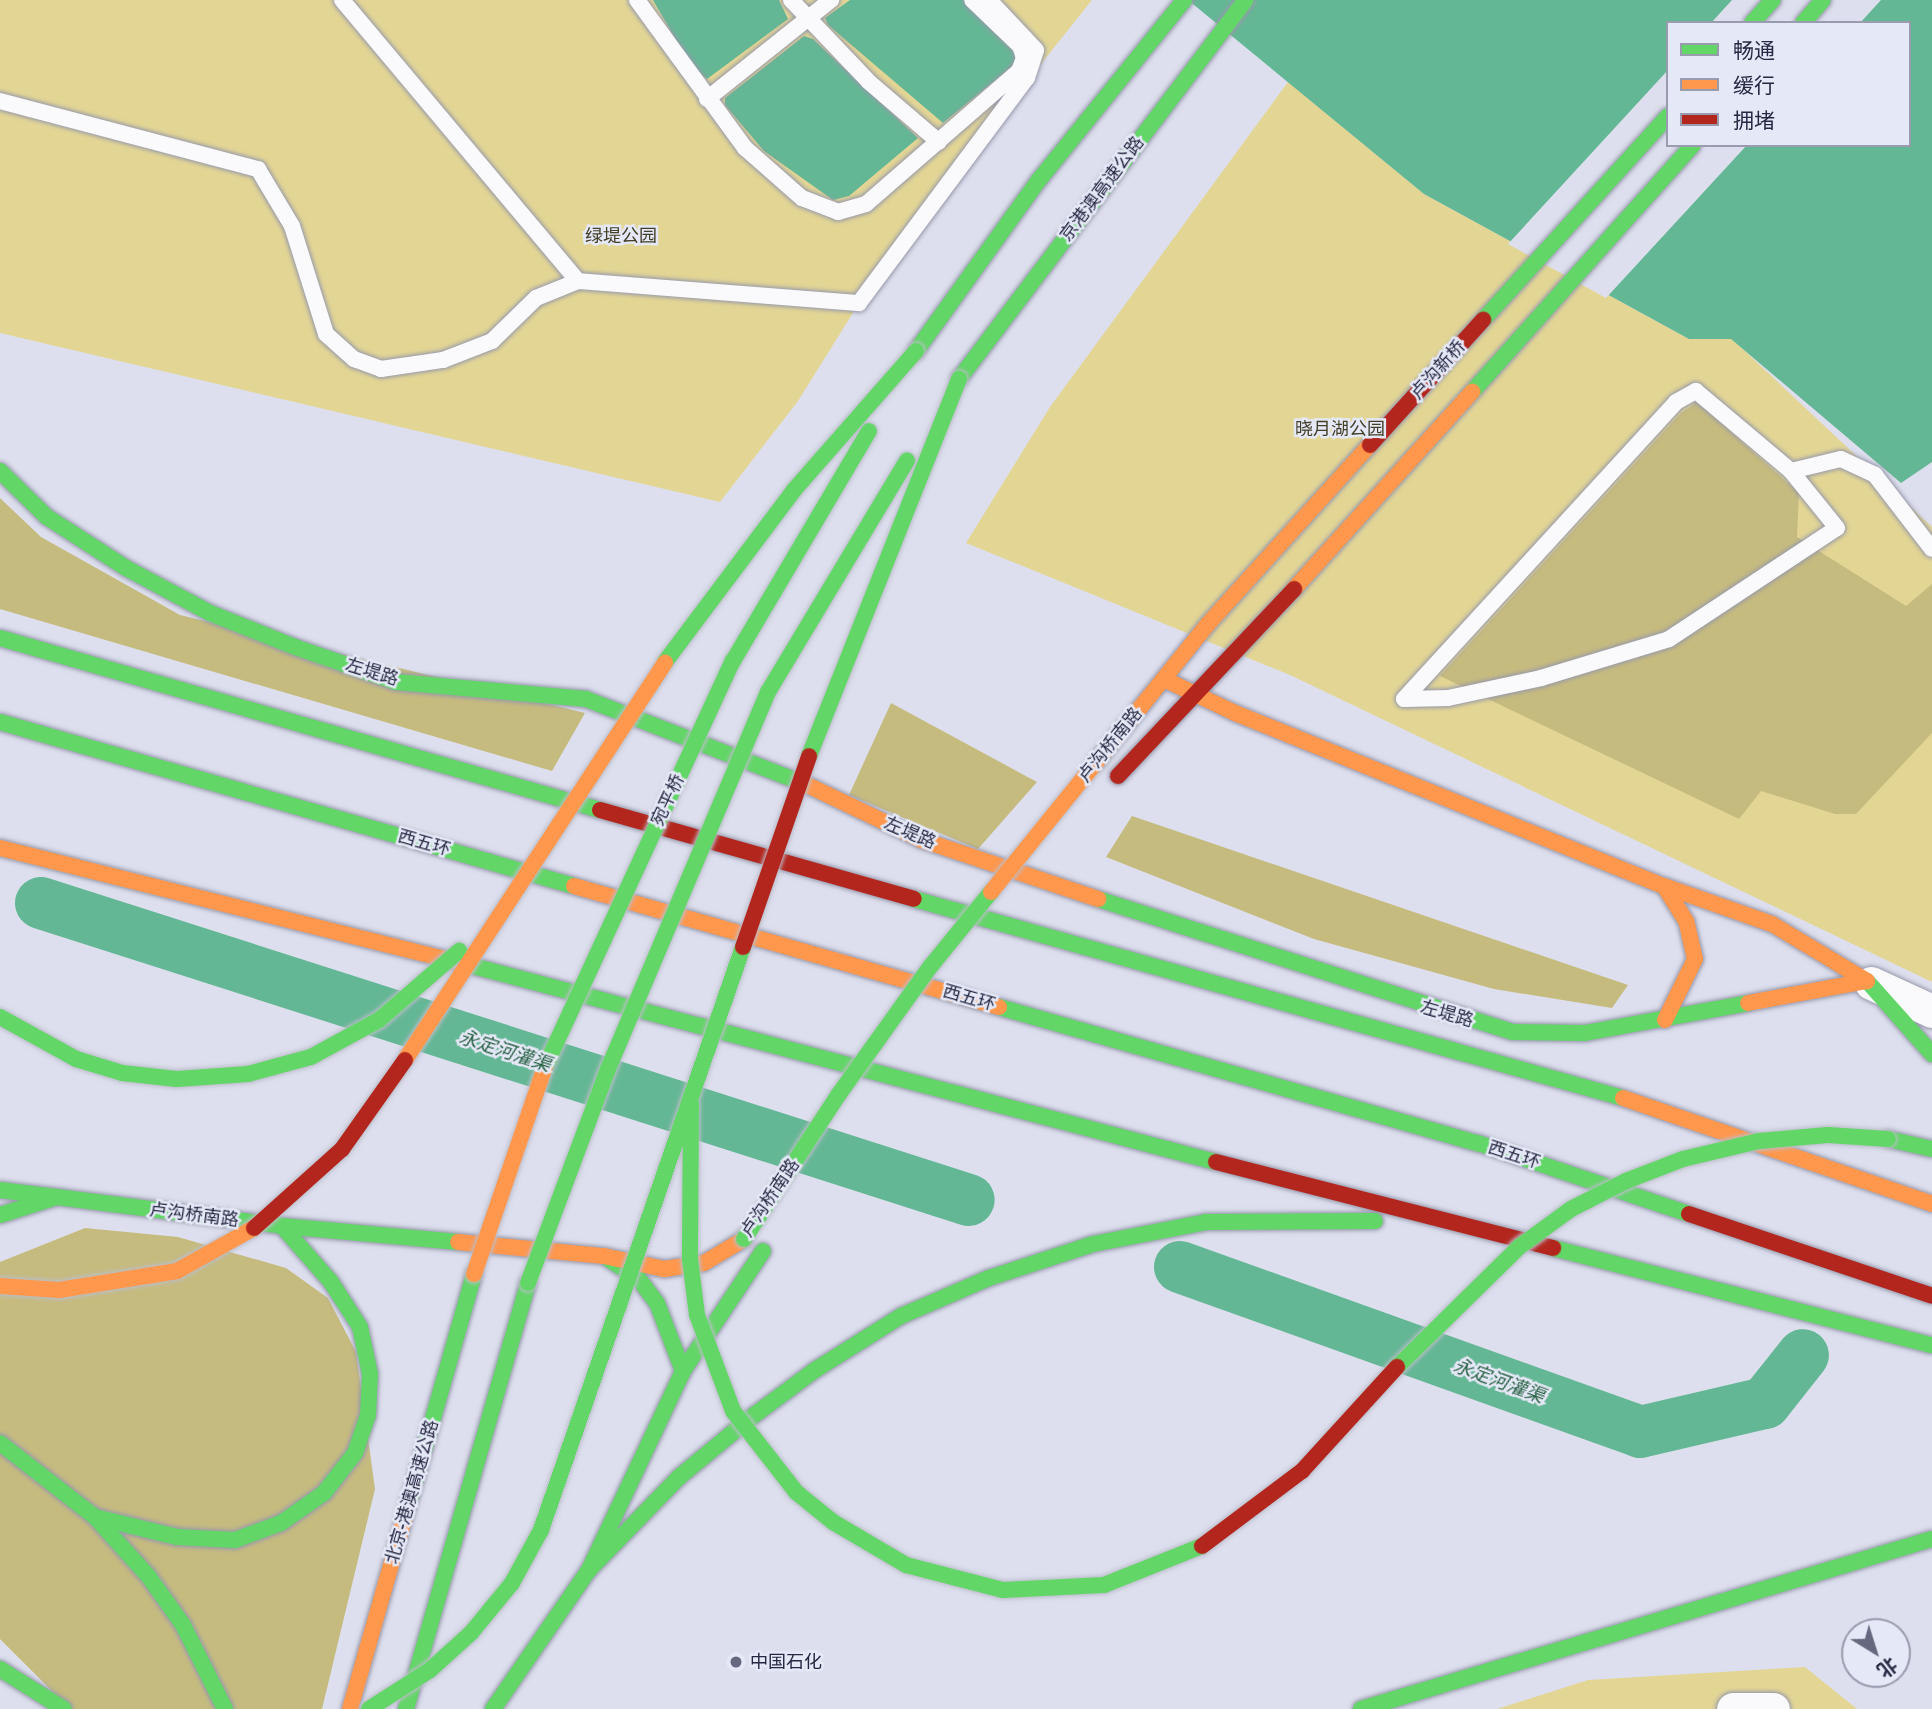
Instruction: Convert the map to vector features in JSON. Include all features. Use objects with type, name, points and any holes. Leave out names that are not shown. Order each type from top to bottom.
[{"type":"main road","points":[[0,1286],[59,1290],[112,1285],[177,1271],[246,1234],[309,1183],[342,1149],[392,1081],[684,633],[794,490],[916,351],[1039,180],[1184,0]]},
{"type":"main road","name":"京港澳高速公路","points":[[959,379],[1247,0]]},
{"type":"main road","points":[[1754,21],[1773,0]]},
{"type":"main road","points":[[1805,21],[1823,0]]},
{"type":"main road","name":"卢沟新桥","points":[[1208,624],[1666,118]]},
{"type":"main road","name":"卢沟桥南路","points":[[1114,781],[1240,650],[1691,147]]},
{"type":"main road","name":"宛平桥","points":[[474,1274],[552,1045],[733,661],[916,351]]},
{"type":"main road","points":[[369,1709],[430,1670],[471,1633],[512,1583],[541,1530],[691,1104],[819,727],[959,379]]},
{"type":"main road","points":[[405,1709],[528,1283],[608,1069],[768,691],[857,539],[959,379]]},
{"type":"main road","name":"左堤路","points":[[0,471],[47,517],[198,607],[396,682],[586,699],[780,772],[922,840],[1436,1011],[1512,1032],[1585,1033],[1867,981]]},
{"type":"main road","name":"卢沟桥南路","points":[[0,1215],[57,1197],[282,1226],[604,1256],[664,1269],[704,1263],[744,1239],[839,1094],[930,967],[1208,624]]},
{"type":"main road","points":[[0,638],[889,892],[1586,1085],[1932,1204]]},
{"type":"main road","points":[[1163,679],[1664,886],[1772,924],[1827,953],[1867,981],[1932,1054]]},
{"type":"main road","name":"西五环","points":[[0,722],[1478,1143],[1932,1296]]},
{"type":"main road","points":[[0,848],[505,974],[1932,1346]]},
{"type":"main road","points":[[984,934],[1041,865]]},
{"type":"main road","points":[[1664,886],[1686,921],[1695,959],[1665,1020]]},
{"type":"main road","points":[[0,1017],[76,1059],[122,1073],[177,1079],[248,1074],[311,1056],[379,1020],[437,973],[511,896]]},
{"type":"main road","points":[[930,1005],[952,974]]},
{"type":"main road","points":[[872,1086],[893,1056]]},
{"type":"main road","points":[[691,1104],[689,1246],[697,1315],[733,1411],[796,1492],[833,1522],[906,1565],[1003,1590],[1104,1585],[1153,1569],[1242,1520],[1302,1471],[1421,1341],[1519,1247],[1572,1209],[1615,1186],[1683,1159],[1759,1141],[1828,1135],[1888,1139],[1932,1149]]},
{"type":"main road","points":[[0,1190],[57,1197]]},
{"type":"main road","points":[[589,1570],[678,1478],[815,1370],[901,1316],[989,1278],[1093,1244],[1206,1222],[1318,1217],[1468,1227]]},
{"type":"main road","points":[[95,1517],[177,1537],[234,1540],[281,1523],[324,1493],[355,1453],[368,1415],[370,1374],[360,1327],[331,1282],[282,1226]]},
{"type":"main road","name":"卢沟桥南路","points":[[493,1709],[589,1570],[683,1371],[766,1245]]},
{"type":"main road","points":[[604,1256],[638,1278],[657,1303],[683,1371]]},
{"type":"main road","name":"北京-港澳高速公路","points":[[350,1709],[474,1274]]},
{"type":"main road","points":[[0,1443],[95,1517],[149,1577],[183,1625],[225,1709]]},
{"type":"main road","points":[[1361,1709],[1932,1539]]},
{"type":"main road","points":[[0,1669],[64,1709]]},
{"type":"street","points":[[1867,981],[1932,1011]]},
{"type":"street","points":[[1734,1709],[1773,1709]]},
{"type":"lane","points":[[342,0],[579,281]]},
{"type":"lane","points":[[637,0],[745,148],[803,198],[838,212],[866,204],[1009,82],[1024,58],[1020,46],[972,0]]},
{"type":"lane","points":[[791,0],[869,82],[939,142]]},
{"type":"lane","points":[[707,99],[831,0]]},
{"type":"lane","points":[[0,101],[258,169],[292,226],[326,334],[354,359],[381,369],[443,360],[492,341],[536,298],[579,281],[859,303],[1027,78],[1035,50],[989,0]]},
{"type":"lane","points":[[1696,391],[1791,471],[1837,528],[1669,639],[1541,678],[1448,698],[1404,699],[1676,402],[1696,391]]},
{"type":"lane","points":[[1791,471],[1841,459],[1875,475],[1932,549]]},
{"type":"green space","name":"绿堤公园","points":[[0,0],[1092,0],[891,252],[798,401],[720,502],[0,333]]},
{"type":"green space","name":"晓月湖公园","points":[[1288,82],[1424,194],[1689,339],[1731,338],[1932,527],[1932,982],[1290,675],[966,543],[1050,407]]},
{"type":"green space","points":[[1805,1667],[1857,1709],[1497,1709],[1588,1680]]},
{"type":"shaded area","points":[[653,0],[779,0],[788,19],[707,79],[691,66]]},
{"type":"shaded area","points":[[850,0],[963,0],[1021,59],[943,123],[828,25],[825,18]]},
{"type":"shaded area","points":[[1188,0],[1932,0],[1932,462],[1901,483],[1731,339],[1689,339],[1424,194]]},
{"type":"shaded area","points":[[804,36],[813,39],[918,138],[849,196],[833,200],[764,151],[725,105],[725,98]]},
{"type":"shaded area","points":[[1697,402],[1799,493],[1797,537],[1906,606],[1932,584],[1932,733],[1856,814],[1835,814],[1761,791],[1739,819],[1440,676],[1681,413]]},
{"type":"shaded area","points":[[0,498],[41,537],[180,615],[585,713],[552,771],[0,609]]},
{"type":"shaded area","points":[[891,703],[1037,782],[978,849],[849,795]]},
{"type":"shaded area","points":[[1132,816],[1628,985],[1612,1008],[1494,989],[1314,939],[1106,857]]},
{"type":"shaded area","points":[[85,1228],[178,1237],[286,1268],[328,1298],[356,1352],[375,1489],[322,1709],[70,1709],[0,1639],[0,1262]]},
{"type":"pier","points":[[1732,0],[1881,0],[1862,21],[1713,21]]},
{"type":"pier","points":[[1666,72],[1666,147],[1745,147],[1606,298],[1508,244]]},
{"type":"waterway","name":"永定河灌渠","points":[[41,903],[969,1200]]},
{"type":"waterway","name":"永定河灌渠","points":[[1180,1267],[1640,1432],[1765,1403],[1803,1355]]},
{"type":"traffic: fast","points":[[916,351],[1039,180],[1184,0]]},
{"type":"traffic: fast","points":[[959,379],[1246,0]]},
{"type":"traffic: fast","points":[[1754,21],[1773,0]]},
{"type":"traffic: fast","points":[[1805,21],[1823,0]]},
{"type":"traffic: fast","points":[[1483,320],[1666,118]]},
{"type":"traffic: fast","points":[[1472,392],[1691,147]]},
{"type":"traffic: fast","points":[[665,662],[794,490],[916,351]]},
{"type":"traffic: fast","points":[[809,756],[959,379]]},
{"type":"traffic: fast","points":[[545,1067],[733,661],[869,431]]},
{"type":"traffic: fast","points":[[528,1283],[608,1069],[768,692],[907,461]]},
{"type":"traffic: fast","points":[[0,471],[47,517],[126,568],[210,613],[295,647],[396,682],[586,699],[803,783]]},
{"type":"traffic: fast","points":[[0,638],[600,810]]},
{"type":"traffic: fast","points":[[0,722],[574,886]]},
{"type":"traffic: fast","points":[[744,1239],[839,1094],[930,967],[991,892]]},
{"type":"traffic: fast","points":[[914,899],[1623,1098]]},
{"type":"traffic: fast","points":[[1098,899],[1512,1032],[1585,1033],[1748,1003]]},
{"type":"traffic: fast","points":[[369,1709],[430,1670],[471,1633],[512,1583],[541,1530],[743,947]]},
{"type":"traffic: fast","points":[[0,1017],[76,1059],[122,1073],[177,1079],[248,1074],[311,1057],[379,1020],[459,951]]},
{"type":"traffic: fast","points":[[454,961],[1216,1162]]},
{"type":"traffic: fast","points":[[1867,981],[1932,1054]]},
{"type":"traffic: fast","points":[[999,1007],[1478,1143],[1689,1214]]},
{"type":"traffic: fast","points":[[691,1104],[690,1259],[697,1315],[733,1411],[796,1492],[833,1522],[906,1565],[1003,1590],[1104,1585],[1202,1546]]},
{"type":"traffic: fast","points":[[1397,1367],[1519,1247],[1571,1209],[1626,1181],[1683,1159],[1759,1141],[1828,1135],[1888,1139]]},
{"type":"traffic: fast","points":[[1888,1139],[1932,1149]]},
{"type":"traffic: fast","points":[[0,1190],[57,1197]]},
{"type":"traffic: fast","points":[[0,1215],[57,1197],[282,1226],[458,1242]]},
{"type":"traffic: fast","points":[[589,1570],[678,1478],[749,1419],[815,1370],[901,1316],[989,1278],[1093,1244],[1206,1222],[1375,1221]]},
{"type":"traffic: fast","points":[[95,1517],[177,1537],[235,1540],[281,1523],[324,1493],[355,1453],[368,1415],[370,1374],[360,1327],[331,1282],[282,1226]]},
{"type":"traffic: fast","points":[[1553,1248],[1932,1345]]},
{"type":"traffic: fast","points":[[493,1709],[589,1570],[683,1371],[763,1251]]},
{"type":"traffic: fast","points":[[610,1260],[638,1278],[657,1303],[683,1371]]},
{"type":"traffic: fast","points":[[410,1499],[474,1274]]},
{"type":"traffic: fast","points":[[406,1709],[528,1283]]},
{"type":"traffic: fast","points":[[0,1443],[95,1517],[149,1577],[183,1625],[225,1709]]},
{"type":"traffic: fast","points":[[1361,1709],[1932,1539]]},
{"type":"traffic: fast","points":[[0,1669],[64,1709]]},
{"type":"traffic: slow","points":[[1294,589],[1472,392]]},
{"type":"traffic: slow","points":[[1097,761],[1208,624],[1370,445]]},
{"type":"traffic: slow","points":[[405,1060],[665,662]]},
{"type":"traffic: slow","points":[[1168,681],[1235,713],[1664,886]]},
{"type":"traffic: slow","points":[[991,892],[1097,761]]},
{"type":"traffic: slow","points":[[803,783],[922,840],[1098,899]]},
{"type":"traffic: slow","points":[[0,848],[454,961]]},
{"type":"traffic: slow","points":[[574,886],[999,1007]]},
{"type":"traffic: slow","points":[[1665,1020],[1695,959],[1686,921],[1664,886],[1772,924],[1867,981]]},
{"type":"traffic: slow","points":[[1748,1003],[1867,981]]},
{"type":"traffic: slow","points":[[474,1274],[545,1067]]},
{"type":"traffic: slow","points":[[1623,1098],[1932,1204]]},
{"type":"traffic: slow","points":[[0,1286],[59,1290],[177,1271],[254,1228]]},
{"type":"traffic: slow","points":[[458,1242],[604,1256],[664,1269],[704,1263],[744,1239]]},
{"type":"traffic: slow","points":[[350,1709],[410,1499]]},
{"type":"traffic: jam","points":[[1370,445],[1483,320]]},
{"type":"traffic: jam","points":[[1118,776],[1294,589]]},
{"type":"traffic: jam","points":[[743,947],[809,756]]},
{"type":"traffic: jam","points":[[600,810],[914,899]]},
{"type":"traffic: jam","points":[[254,1228],[342,1149],[405,1060]]},
{"type":"traffic: jam","points":[[1216,1162],[1553,1248]]},
{"type":"traffic: jam","points":[[1689,1214],[1932,1296]]},
{"type":"traffic: jam","points":[[1202,1546],[1302,1471],[1397,1367]]},
{"type":"place","name":"中国石化","points":[[736,1662]]}]
